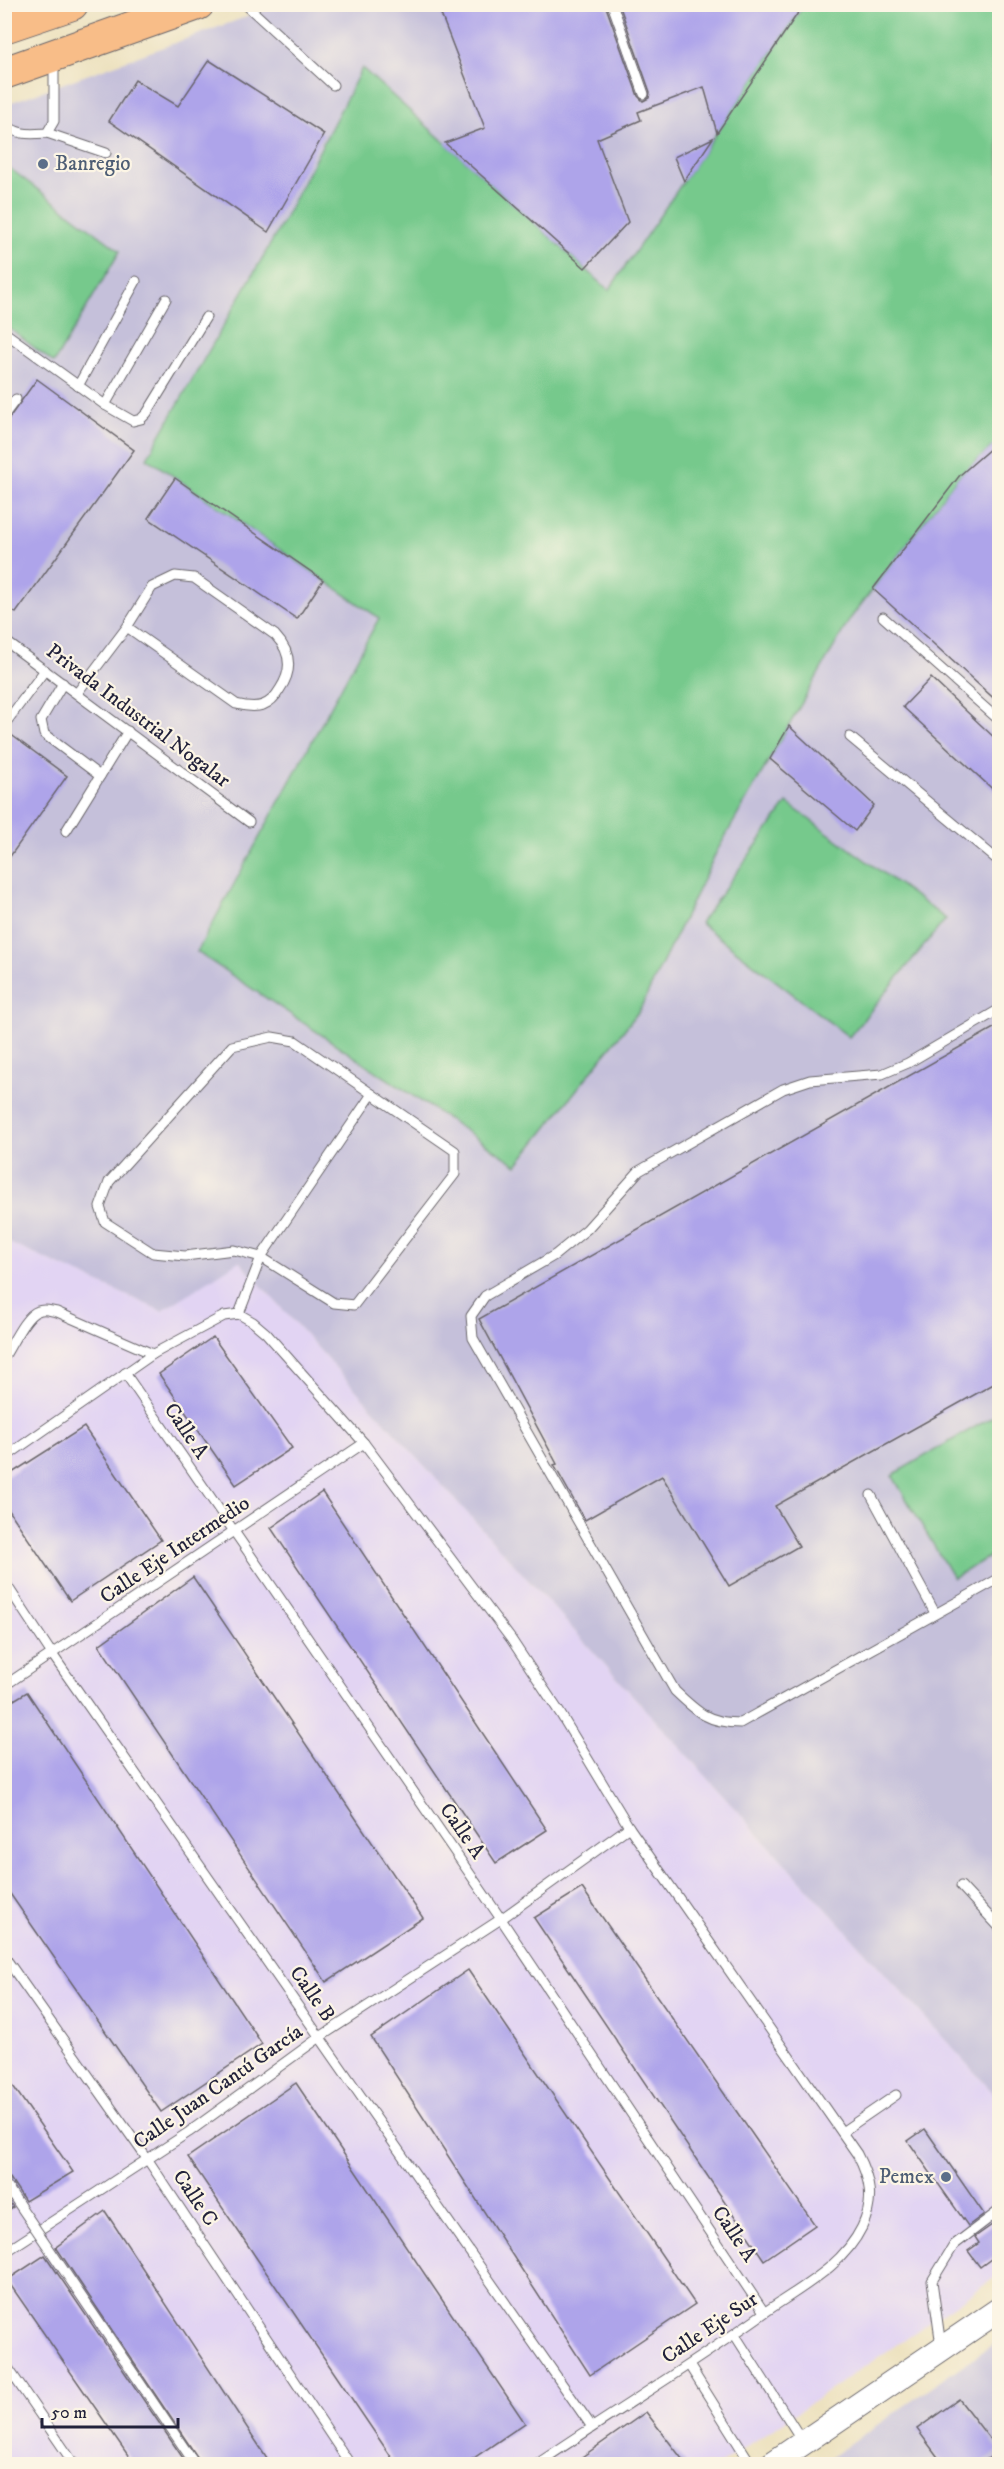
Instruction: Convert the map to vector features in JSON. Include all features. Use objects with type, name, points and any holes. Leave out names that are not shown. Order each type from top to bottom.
[{"type":"highway","points":[[8,22],[72,4]]},
{"type":"highway","points":[[4,73],[198,4]]},
{"type":"street","points":[[772,2464],[805,2444],[999,2309]]},
{"type":"lane","points":[[245,4],[333,84]]},
{"type":"lane","points":[[612,4],[644,94]]},
{"type":"lane","points":[[47,134],[54,121],[54,55]]},
{"type":"lane","points":[[4,123],[22,134],[47,134],[106,153]]},
{"type":"lane","points":[[78,386],[136,281]]},
{"type":"lane","points":[[105,405],[166,299]]},
{"type":"lane","points":[[4,332],[105,405],[124,418],[133,421],[141,419],[147,413],[206,317]]},
{"type":"lane","points":[[4,415],[16,399]]},
{"type":"lane","points":[[76,693],[127,627],[152,587],[175,576],[194,578],[284,644],[290,660],[288,678],[275,698],[263,705],[249,707],[236,704],[127,627]]},
{"type":"lane","points":[[883,617],[999,721]]},
{"type":"lane","name":"Privada Industrial Nogalar","points":[[4,640],[249,822]]},
{"type":"lane","points":[[4,725],[45,670]]},
{"type":"lane","points":[[63,683],[42,720],[44,734],[100,776]]},
{"type":"lane","points":[[66,831],[128,731]]},
{"type":"lane","points":[[850,736],[999,862]]},
{"type":"lane","points":[[999,1009],[908,1063],[882,1074],[810,1080],[783,1089],[639,1171],[587,1229],[555,1255],[485,1296],[471,1316],[473,1338],[675,1691],[698,1713],[720,1724],[740,1723],[999,1578]]},
{"type":"lane","points":[[272,1037],[295,1041],[455,1151],[455,1174],[354,1305],[334,1303],[261,1257],[234,1250],[185,1256],[153,1253],[105,1222],[100,1207],[109,1182],[232,1046],[272,1037]]},
{"type":"lane","points":[[239,1314],[261,1257],[372,1094]]},
{"type":"lane","points":[[4,1357],[29,1316],[44,1310],[64,1316],[153,1354]]},
{"type":"lane","points":[[4,1458],[153,1354],[224,1316],[239,1314],[253,1322],[266,1333],[364,1443],[511,1639],[560,1713],[629,1827],[842,2132],[896,2096]]},
{"type":"lane","name":"Calle A","points":[[125,1373],[501,1918],[764,2312]]},
{"type":"lane","name":"Calle Eje Intermedio","points":[[4,1686],[364,1443]]},
{"type":"lane","points":[[871,1495],[936,1612]]},
{"type":"lane","name":"Calle B","points":[[4,1581],[52,1654],[592,2427]]},
{"type":"lane","name":"Calle Juan Cantú García","points":[[4,2253],[148,2160],[320,2037],[501,1918],[629,1827]]},
{"type":"lane","points":[[961,1886],[999,1928]]},
{"type":"lane","name":"Calle C","points":[[4,1956],[148,2160],[350,2464]]},
{"type":"lane","name":"Calle Eje Sur","points":[[537,2464],[735,2335],[837,2261],[861,2229],[869,2210],[871,2193],[867,2172],[842,2132]]},
{"type":"lane","points":[[4,2182],[195,2464]]},
{"type":"lane","points":[[942,2349],[932,2281],[954,2245],[999,2210]]},
{"type":"lane","points":[[735,2335],[805,2444]]},
{"type":"lane","points":[[4,2362],[74,2464]]},
{"type":"lane","points":[[689,2365],[751,2464]]},
{"type":"shaded area","points":[[279,5],[999,5],[999,2099],[239,1261],[162,1311],[5,1241],[4,105]]},
{"type":"shaded area","points":[[5,1241],[162,1311],[238,1260],[999,2099],[999,2275],[721,2464],[5,2464]]},
{"type":"shaded area","points":[[999,2340],[999,2464],[821,2464]]},
{"type":"green space","points":[[804,5],[999,5],[999,441],[960,475],[850,619],[717,851],[639,1011],[517,1165],[197,952],[379,618],[147,458],[279,229],[362,68],[609,290]]},
{"type":"green space","points":[[4,164],[120,251],[54,363],[5,325]]},
{"type":"green space","points":[[787,803],[946,919],[849,1037],[700,923]]},
{"type":"green space","points":[[999,1413],[999,1551],[953,1578],[892,1475]]},
{"type":"building","points":[[437,4],[605,4],[638,96],[643,101],[649,98],[650,92],[619,4],[804,4],[717,133],[704,87],[638,112],[641,120],[597,139],[628,222],[585,268],[445,143],[485,128]]},
{"type":"building","points":[[209,60],[324,134],[268,232],[109,121],[135,80],[178,106]]},
{"type":"building","points":[[713,138],[684,181],[674,157]]},
{"type":"building","points":[[37,379],[134,450],[16,613],[4,604],[4,425]]},
{"type":"building","points":[[999,441],[999,703],[873,589],[960,475]]},
{"type":"building","points":[[175,478],[323,580],[297,619],[148,518]]},
{"type":"building","points":[[931,678],[999,742],[999,795],[903,707]]},
{"type":"building","points":[[789,726],[874,805],[855,831],[770,759]]},
{"type":"building","points":[[6,731],[67,776],[4,865],[4,732]]},
{"type":"building","points":[[999,1025],[999,1381],[775,1506],[799,1546],[729,1586],[662,1476],[585,1520],[479,1319]]},
{"type":"building","points":[[213,1337],[292,1448],[236,1485],[159,1374]]},
{"type":"building","points":[[84,1427],[161,1540],[70,1601],[4,1503],[4,1478]]},
{"type":"building","points":[[322,1492],[547,1830],[496,1863],[271,1528]]},
{"type":"building","points":[[193,1577],[423,1918],[326,1982],[99,1645]]},
{"type":"building","points":[[27,1692],[262,2044],[161,2112],[4,1885],[4,1706]]},
{"type":"building","points":[[582,1888],[815,2225],[764,2260],[534,1918]]},
{"type":"building","points":[[468,1970],[695,2304],[590,2375],[371,2037]]},
{"type":"building","points":[[4,2073],[73,2172],[25,2201],[10,2178],[4,2175]]},
{"type":"building","points":[[296,2083],[525,2423],[465,2464],[396,2464],[188,2157]]},
{"type":"building","name":"Pemex","points":[[925,2129],[984,2214],[968,2226],[908,2141]]},
{"type":"building","points":[[4,2195],[13,2207],[4,2213]]},
{"type":"building","points":[[105,2211],[271,2464],[202,2464],[56,2247]]},
{"type":"building","points":[[992,2225],[999,2236],[999,2253],[980,2267],[968,2251],[979,2243],[975,2237]]},
{"type":"building","points":[[45,2255],[187,2464],[134,2464],[7,2280]]},
{"type":"building","points":[[959,2399],[999,2451],[980,2464],[943,2464],[917,2429]]},
{"type":"building","points":[[646,2412],[686,2464],[572,2464]]},
{"type":"place","name":"Banregio","points":[[43,164]]},
{"type":"place","name":"Pemex","points":[[946,2177]]}]
